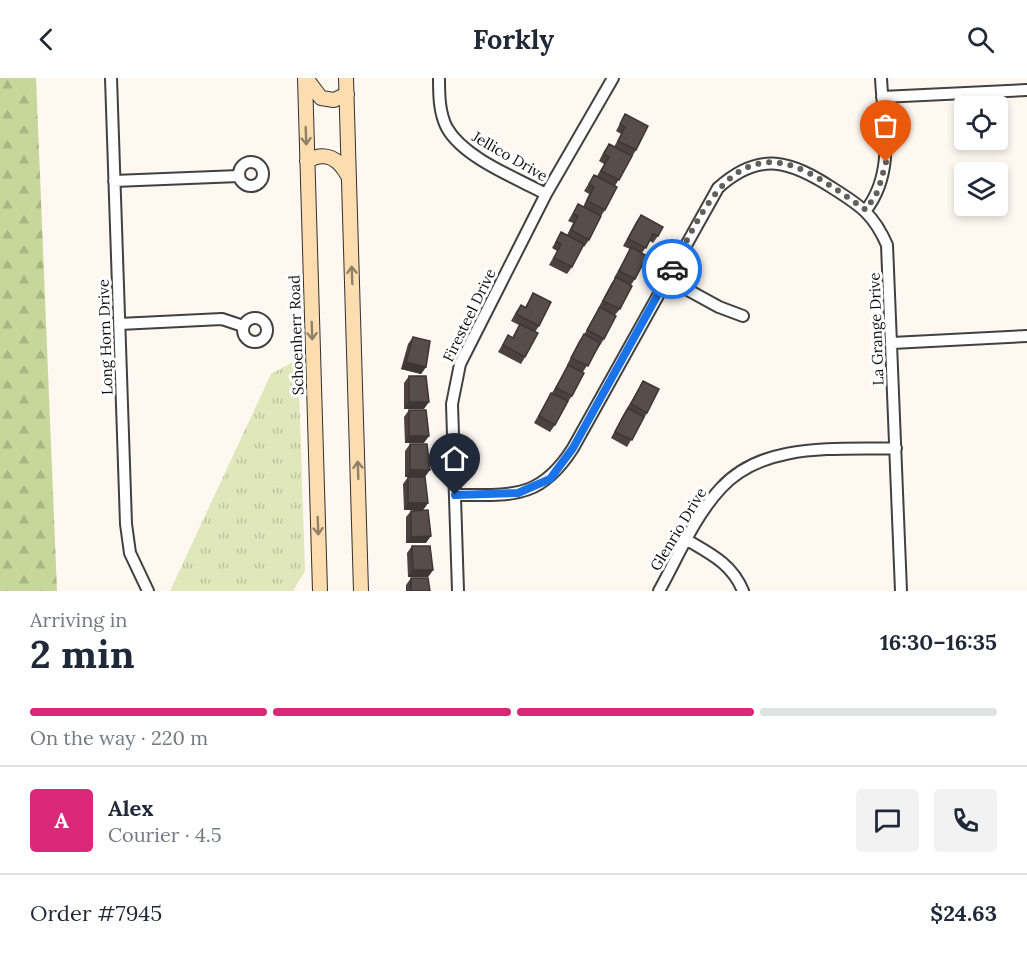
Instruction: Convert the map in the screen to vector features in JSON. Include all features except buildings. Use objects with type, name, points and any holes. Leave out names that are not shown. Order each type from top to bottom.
[{"type":"main road","points":[[305,78],[321,98],[334,100],[347,94]]},
{"type":"main road","name":"Schoenherr Road","points":[[305,78],[320,591]]},
{"type":"main road","points":[[346,78],[361,591]]},
{"type":"main road","points":[[307,161],[319,156],[333,158],[339,162],[349,178]]},
{"type":"street","name":"Long Horn Drive","points":[[111,78],[128,540],[135,566],[148,591]]},
{"type":"street","name":"Jellico Drive","points":[[439,78],[442,114],[447,128],[459,144],[546,194]]},
{"type":"street","name":"Firesteel Drive","points":[[458,591],[452,404],[460,364],[546,194],[613,78]]},
{"type":"street","points":[[455,495],[518,493],[550,479],[573,448],[718,188],[732,176],[757,165],[773,163],[807,171],[866,210],[884,177],[886,162],[881,78]]},
{"type":"street","points":[[882,97],[1027,90]]},
{"type":"street","points":[[114,181],[239,176]]},
{"type":"street","name":"La Grange Drive","points":[[866,210],[879,227],[887,245],[901,591]]},
{"type":"street","points":[[666,278],[719,307],[743,316]]},
{"type":"street","points":[[119,324],[222,319],[243,326]]},
{"type":"street","points":[[892,343],[1027,336]]},
{"type":"street","name":"Glenrio Drive","points":[[659,591],[687,540],[720,489],[733,476],[757,463],[779,455],[805,451],[896,448]]},
{"type":"street","points":[[687,540],[723,561],[732,570],[743,591]]},
{"type":"green space","points":[[0,78],[36,78],[57,591],[0,591]]},
{"type":"green space","points":[[298,359],[305,571],[293,591],[170,591],[271,374]]},
{"type":"way so far","points":[[672,269],[718,188],[732,176],[744,170],[757,165],[773,163],[807,171],[866,210],[884,177],[886,162]]},
{"type":"route","points":[[455,495],[518,493],[535,488],[550,479],[562,466],[573,448],[672,269]]}]
